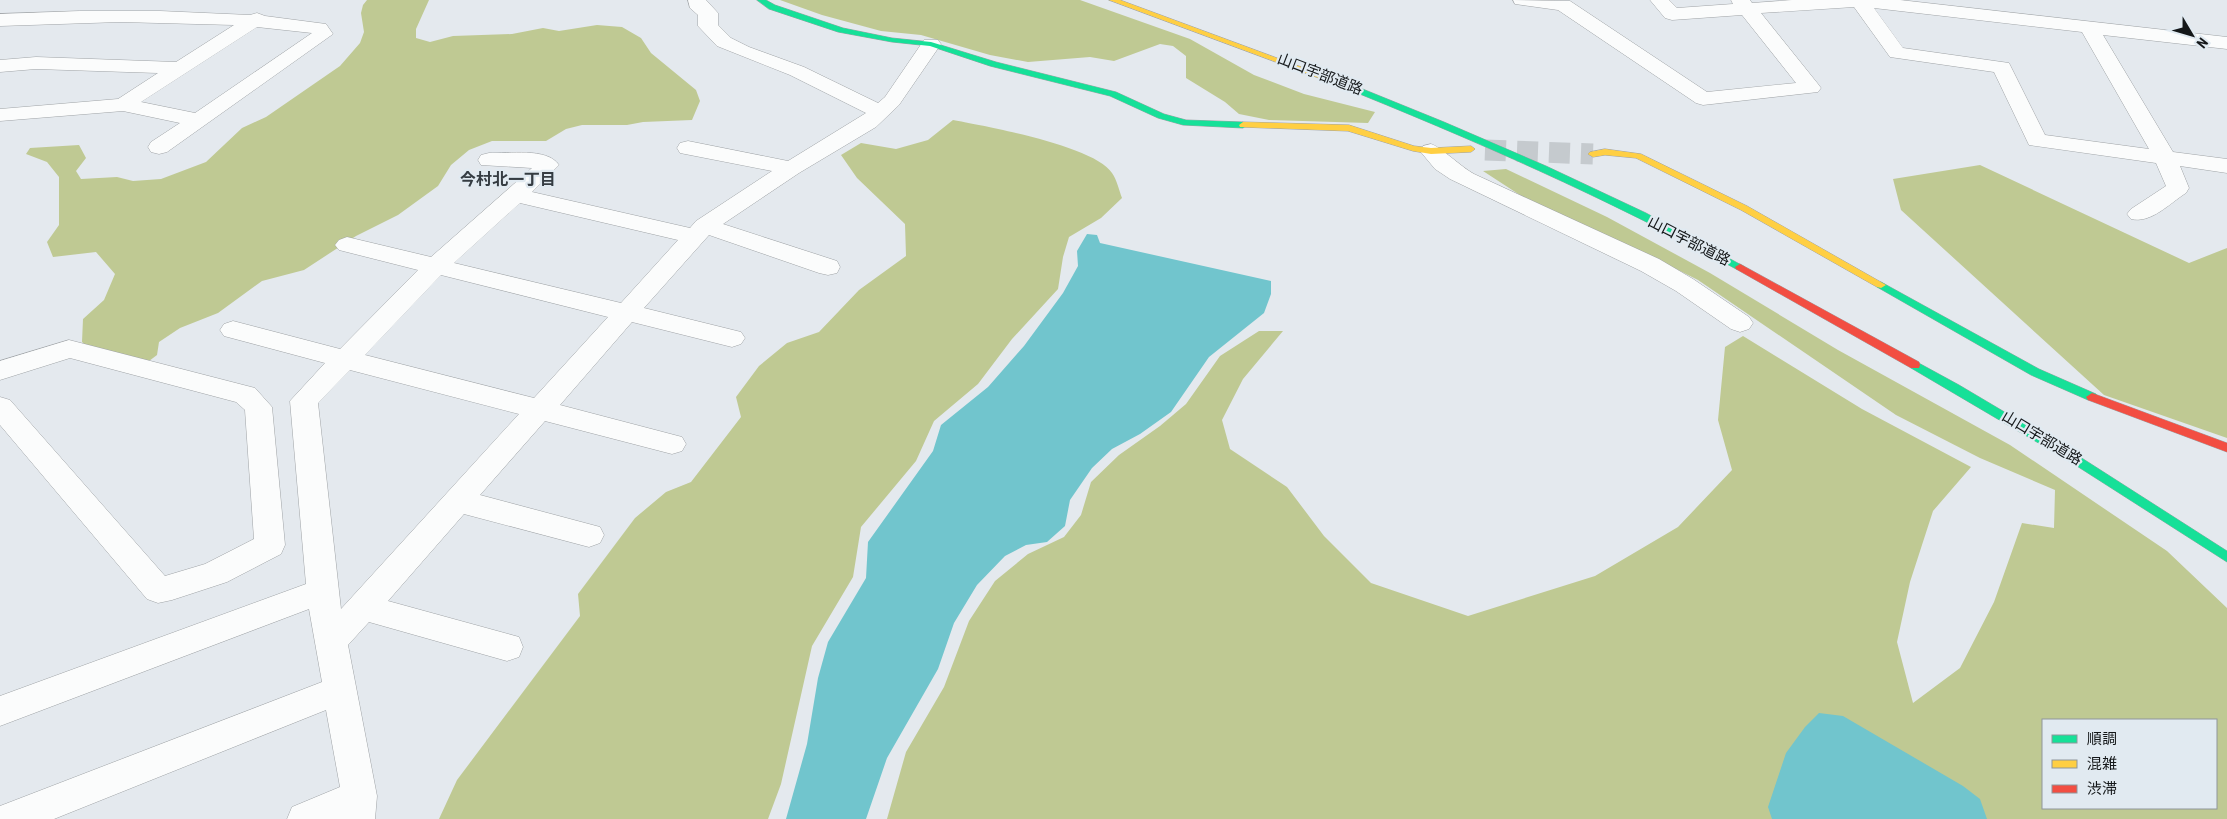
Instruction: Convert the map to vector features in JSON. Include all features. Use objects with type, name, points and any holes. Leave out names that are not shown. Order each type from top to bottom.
[{"type":"street","points":[[697,0],[697,4],[708,13],[708,26],[724,42],[742,52],[797,71],[880,112]]},
{"type":"street","points":[[761,0],[772,7],[841,30],[892,40],[931,44],[993,64],[1113,94],[1161,116],[1186,124],[1349,128],[1413,148],[1431,151],[1471,149]]},
{"type":"street","name":"山口宇部道路","points":[[1113,0],[1295,65],[1433,120],[1558,176],[1706,249],[2019,423],[2123,487],[2227,557]]},
{"type":"street","points":[[1522,0],[1548,1],[1563,5],[1703,99],[1811,88],[1743,4]]},
{"type":"street","points":[[1658,0],[1672,14],[1743,4],[1858,1],[2227,43]]},
{"type":"street","points":[[2008,0],[2016,18]]},
{"type":"street","points":[[1858,1],[1897,53],[2002,66],[2037,140],[2227,166]]},
{"type":"street","points":[[123,105],[180,68],[255,10]]},
{"type":"street","points":[[0,20],[88,15],[231,18],[255,10],[319,28],[323,34],[159,147]]},
{"type":"street","points":[[2089,27],[2165,157],[2178,188],[2139,214]]},
{"type":"street","points":[[332,641],[627,314],[699,231],[791,168],[868,122],[892,101],[931,44]]},
{"type":"street","points":[[0,66],[36,63],[180,68]]},
{"type":"street","points":[[0,115],[123,105],[199,120]]},
{"type":"street","points":[[688,148],[791,168]]},
{"type":"street","points":[[1431,151],[1436,159],[1449,170],[1536,214],[1673,277],[1740,324]]},
{"type":"street","points":[[1593,154],[1605,152],[1638,156],[1744,208],[2035,372],[2104,402],[2227,448]]},
{"type":"street","points":[[305,819],[358,807],[341,688],[322,591],[304,401],[436,266],[548,165],[539,161],[489,160]]},
{"type":"street","points":[[515,195],[699,231],[828,267]]},
{"type":"street","points":[[347,245],[732,338]]},
{"type":"street","points":[[233,330],[672,444]]},
{"type":"street","points":[[0,371],[69,349],[246,395],[258,407],[270,545],[254,556],[178,587],[158,590],[0,407]]},
{"type":"street","points":[[458,501],[588,535]]},
{"type":"street","points":[[0,711],[322,591]]},
{"type":"street","points":[[363,607],[507,646]]},
{"type":"street","points":[[11,819],[341,688]]},
{"type":"green space","points":[[367,0],[429,0],[416,29],[416,38],[430,42],[453,36],[512,34],[543,28],[559,31],[597,25],[622,27],[641,38],[651,53],[696,90],[700,101],[692,120],[643,122],[627,125],[582,125],[566,129],[546,141],[492,141],[469,150],[451,165],[438,186],[398,215],[356,236],[304,270],[262,281],[218,313],[180,328],[159,342],[157,355],[149,361],[95,354],[82,342],[83,319],[104,300],[115,274],[96,252],[53,257],[47,242],[59,225],[59,177],[47,162],[26,154],[30,148],[79,145],[86,158],[76,171],[81,179],[117,177],[133,181],[161,179],[206,162],[242,128],[266,117],[340,66],[360,43],[364,32],[361,13],[363,5]]},
{"type":"green space","points":[[780,0],[1080,0],[1190,39],[1254,75],[1304,94],[1375,112],[1368,123],[1269,120],[1239,114],[1225,102],[1186,78],[1186,56],[1173,46],[1160,44],[1114,61],[1090,57],[1028,62],[990,55],[921,35],[881,31],[822,15]]},
{"type":"green space","points":[[953,120],[1038,139],[1084,154],[1102,163],[1112,173],[1122,198],[1101,218],[1069,237],[1063,257],[1058,289],[1012,339],[978,384],[934,421],[916,461],[861,527],[853,577],[812,646],[781,784],[768,819],[439,819],[457,780],[580,616],[578,594],[635,518],[666,492],[691,482],[741,417],[736,397],[759,366],[787,343],[819,332],[859,290],[906,256],[905,224],[857,178],[841,155],[861,143],[896,149],[928,140]]},
{"type":"green space","points":[[1980,165],[2189,263],[2227,248],[2227,438],[2104,395],[1901,210],[1893,179]]},
{"type":"green space","points":[[1506,169],[1607,217],[1710,273],[1838,350],[2010,445],[2167,551],[2227,608],[2227,819],[887,819],[906,752],[944,687],[969,621],[995,581],[1028,554],[1064,537],[1081,515],[1091,482],[1119,455],[1160,426],[1186,404],[1220,356],[1259,331],[1283,331],[1243,379],[1222,420],[1230,449],[1287,487],[1324,536],[1371,583],[1468,616],[1595,576],[1678,527],[1732,470],[1718,420],[1725,347],[1743,336],[1862,409],[1971,467],[1933,511],[1910,582],[1897,642],[1913,703],[1960,668],[1994,602],[2022,523],[2054,528],[2055,490],[1980,458],[1896,415],[1698,280],[1526,199],[1483,171]]},
{"type":"water","points":[[1087,234],[1097,235],[1100,243],[1271,281],[1271,294],[1264,313],[1209,357],[1171,412],[1140,434],[1112,449],[1092,468],[1070,500],[1065,526],[1047,542],[1026,545],[1005,556],[977,585],[954,623],[938,669],[887,758],[866,819],[786,819],[807,744],[818,678],[828,642],[866,578],[868,542],[933,451],[941,425],[988,387],[1024,346],[1063,293],[1078,266],[1077,251]]},
{"type":"water","points":[[1819,713],[1843,716],[1963,786],[1980,799],[1987,819],[1772,819],[1768,807],[1786,753],[1805,727]]},
{"type":"tunnel","points":[[1485,150],[1593,154]]},
{"type":"traffic: fast","points":[[761,0],[772,7],[841,30],[892,40],[931,44],[993,64],[1113,94],[1161,116],[1186,123],[1243,125]]},
{"type":"traffic: fast","points":[[1338,82],[1492,145],[1593,191],[1740,267]]},
{"type":"traffic: fast","points":[[1881,285],[2035,372],[2092,397]]},
{"type":"traffic: fast","points":[[1915,365],[2073,458],[2227,557]]},
{"type":"traffic: slow","points":[[1113,0],[1338,82]]},
{"type":"traffic: slow","points":[[1243,125],[1349,128],[1413,148],[1431,151],[1471,149]]},
{"type":"traffic: slow","points":[[1593,154],[1605,152],[1638,156],[1744,208],[1881,285]]},
{"type":"traffic: jam","points":[[1740,267],[1915,365]]},
{"type":"traffic: jam","points":[[2092,397],[2227,448]]},
{"type":"district","name":"今村北一丁目","points":[[508,179]]}]
